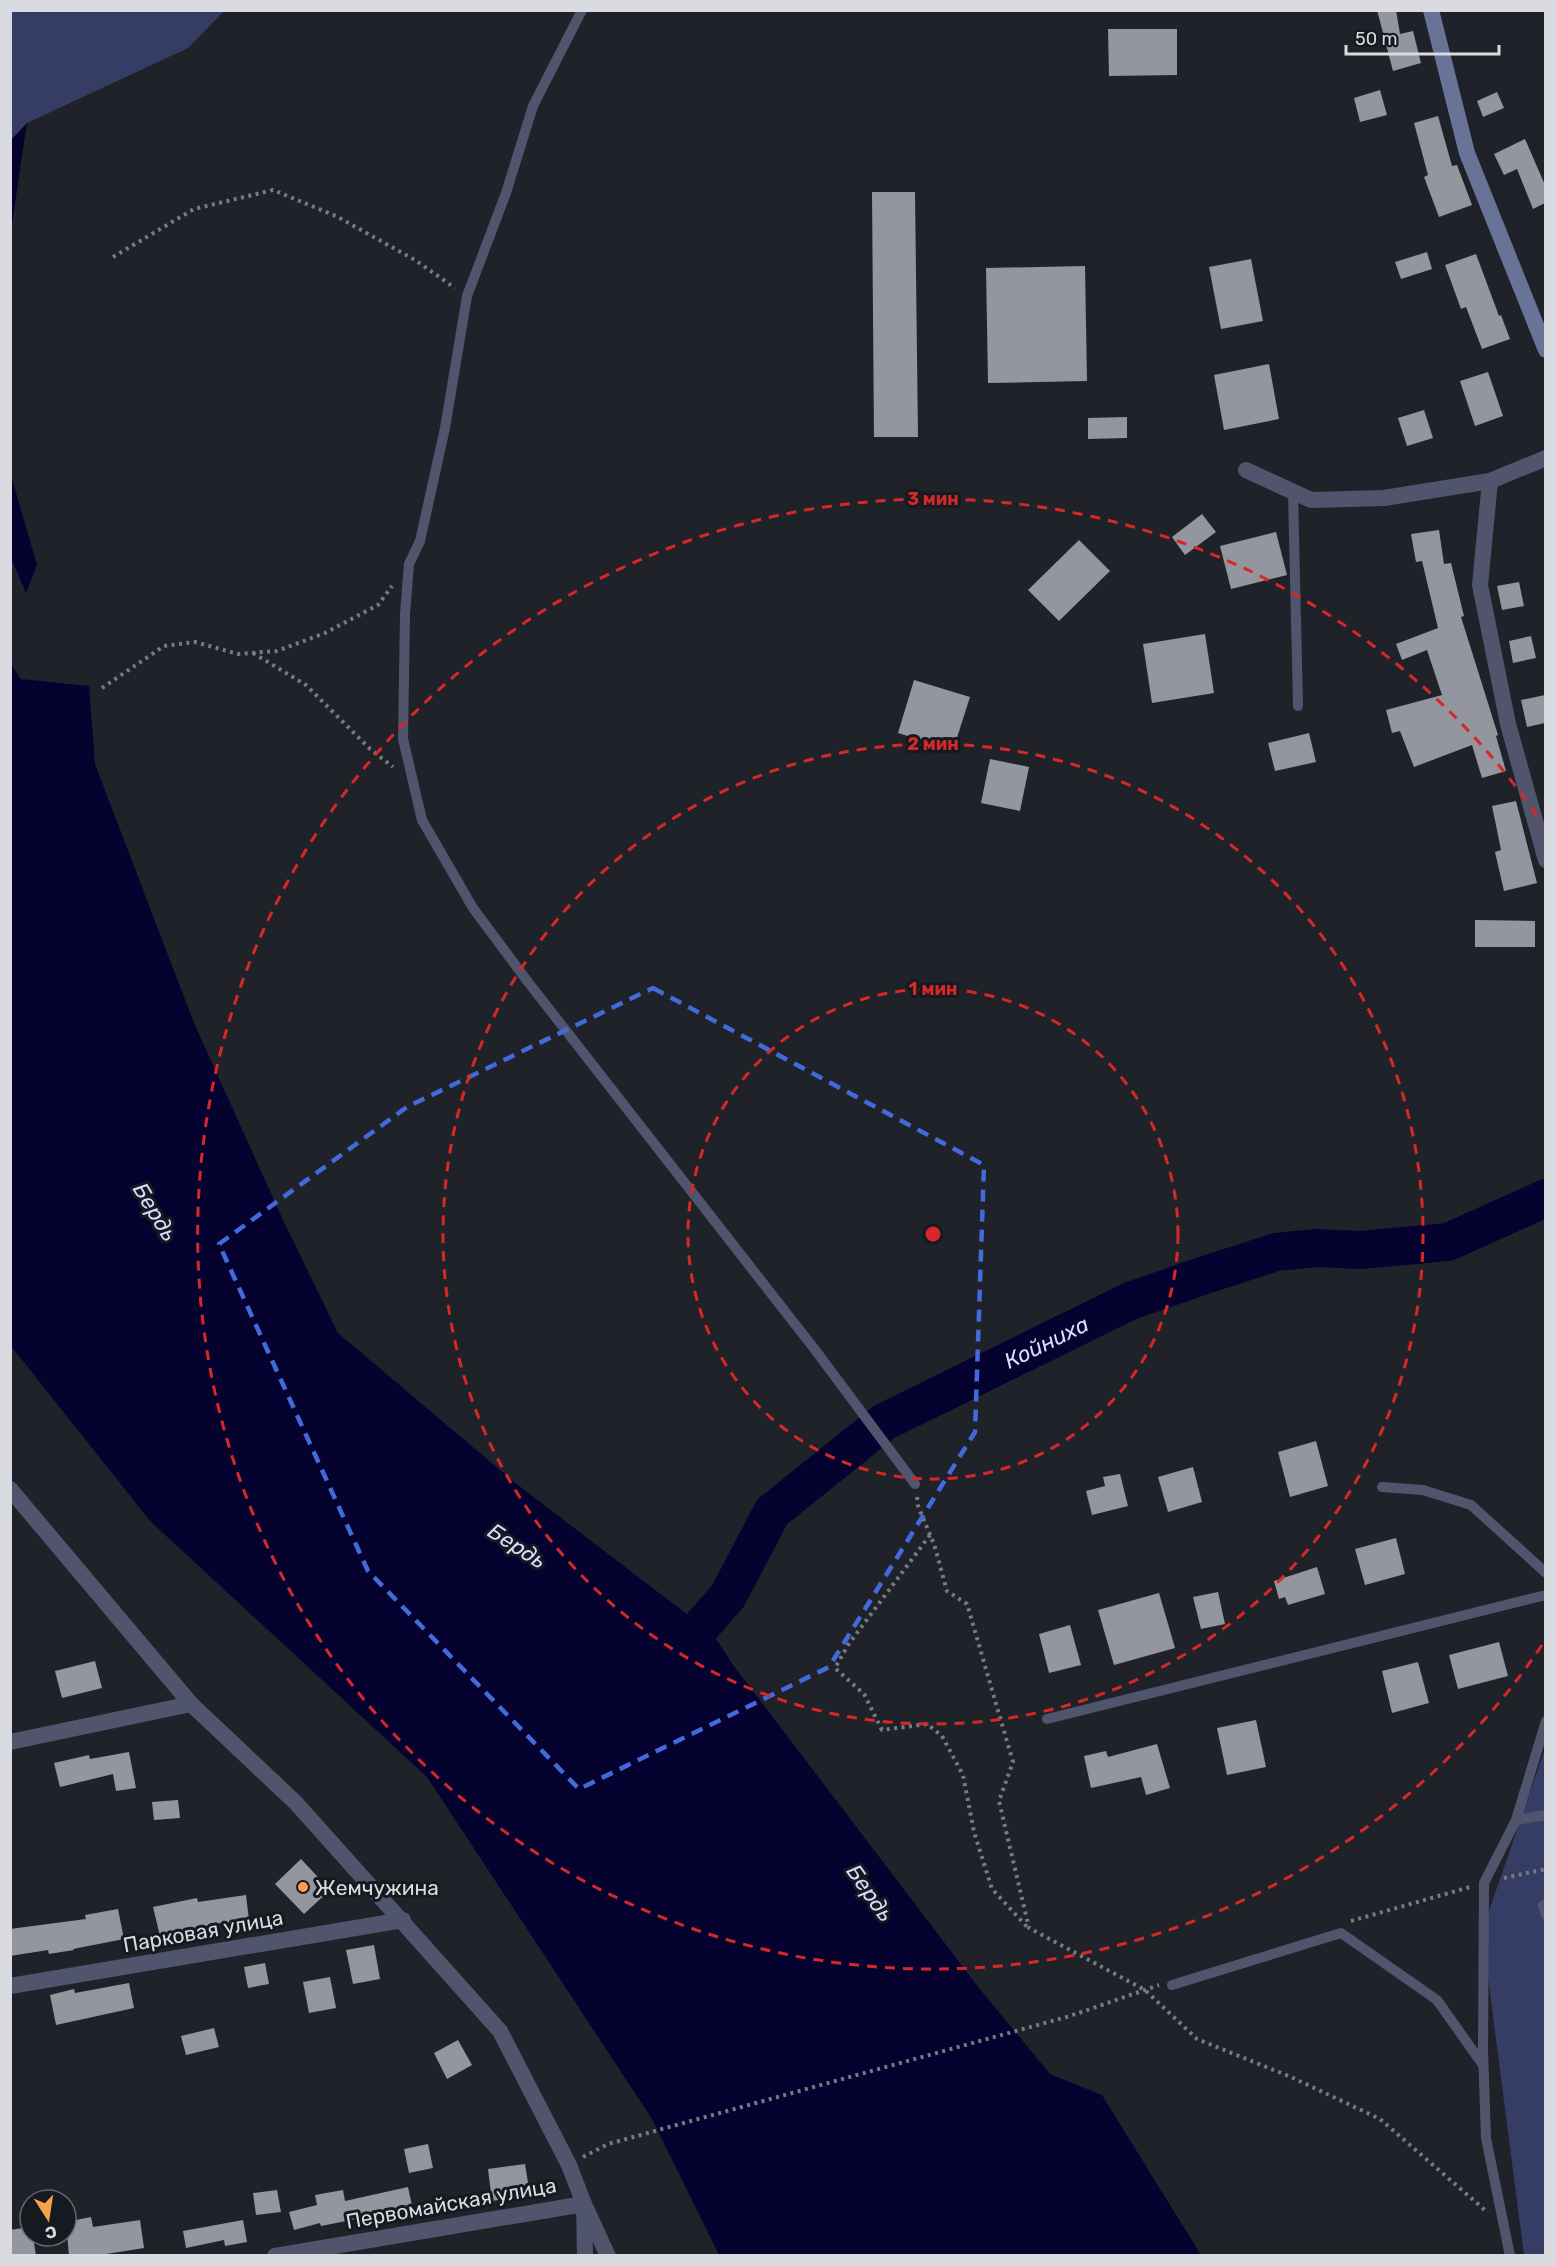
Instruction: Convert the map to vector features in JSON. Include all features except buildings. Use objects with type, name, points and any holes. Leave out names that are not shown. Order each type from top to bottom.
[{"type":"main road","points":[[1431,10],[1467,153],[1545,350]]},
{"type":"street","points":[[1246,470],[1311,500],[1383,498],[1490,481],[1545,458]]},
{"type":"street","points":[[1490,481],[1479,585],[1508,724],[1545,860]]},
{"type":"street","points":[[10,1489],[191,1704],[296,1803],[500,2031],[569,2165],[608,2256]]},
{"type":"street","points":[[10,1742],[191,1704]]},
{"type":"street","name":"Парковая улица","points":[[10,1986],[403,1920]]},
{"type":"street","name":"Первомайская улица","points":[[275,2256],[584,2204],[585,2256]]},
{"type":"lane","points":[[582,10],[533,106],[506,193],[467,296],[445,428],[420,541],[409,564],[405,615],[403,739],[422,820],[473,908],[528,982],[816,1350],[915,1484]]},
{"type":"lane","points":[[1293,492],[1298,706]]},
{"type":"lane","points":[[1382,1486],[1423,1490],[1472,1505],[1545,1573]]},
{"type":"lane","points":[[1047,1719],[1545,1595]]},
{"type":"lane","points":[[1510,2256],[1486,2138],[1483,2065],[1484,1883],[1516,1820],[1545,1721]]},
{"type":"lane","points":[[1516,1820],[1545,1815]]},
{"type":"lane","points":[[1545,1904],[1543,1905],[1545,1915]]},
{"type":"lane","points":[[1172,1985],[1341,1933],[1437,2000],[1483,2065]]},
{"type":"path","points":[[113,257],[194,209],[273,190],[336,216],[415,260],[467,296]]},
{"type":"path","points":[[102,688],[164,646],[195,642],[238,654],[277,651],[325,633],[378,604],[409,564]]},
{"type":"path","points":[[253,652],[306,685],[370,749],[413,782]]},
{"type":"path","points":[[915,1484],[918,1506],[930,1535],[947,1591],[968,1604],[1013,1762],[999,1801],[1029,1929]]},
{"type":"path","points":[[930,1535],[848,1645],[836,1668],[864,1694],[882,1730],[927,1724],[942,1736],[963,1775],[974,1832],[992,1888],[1029,1929],[1145,1990],[1197,2038],[1291,2077],[1380,2119],[1503,2226]]},
{"type":"path","points":[[569,2165],[608,2144],[1070,2016]]},
{"type":"highlighted area","points":[[653,988],[984,1165],[975,1432],[829,1667],[579,1789],[368,1571],[219,1244],[407,1107]]},
{"type":"shaded area","points":[[11,11],[224,11],[188,48],[27,123],[11,140]]},
{"type":"shaded area","points":[[1545,1749],[1545,2255],[1524,2255],[1482,1931]]},
{"type":"water","points":[[27,123],[12,224],[11,253],[11,140]]},
{"type":"water","points":[[10,472],[37,565],[26,593],[11,558]]},
{"type":"water","name":"Бердь","points":[[10,663],[21,679],[89,686],[95,764],[194,1023],[284,1222],[338,1333],[514,1482],[705,1628],[979,1988],[1050,2074],[1102,2095],[1201,2255],[719,2255],[652,2119],[427,1777],[150,1521],[11,1346]]},
{"type":"waterway","name":"Койниха","points":[[712,1667],[692,1637],[728,1596],[772,1512],[884,1422],[1130,1301],[1202,1276],[1276,1252],[1317,1248],[1361,1250],[1448,1242],[1546,1198]]},
{"type":"place","name":"Жемчужина","points":[[303,1887]]}]
